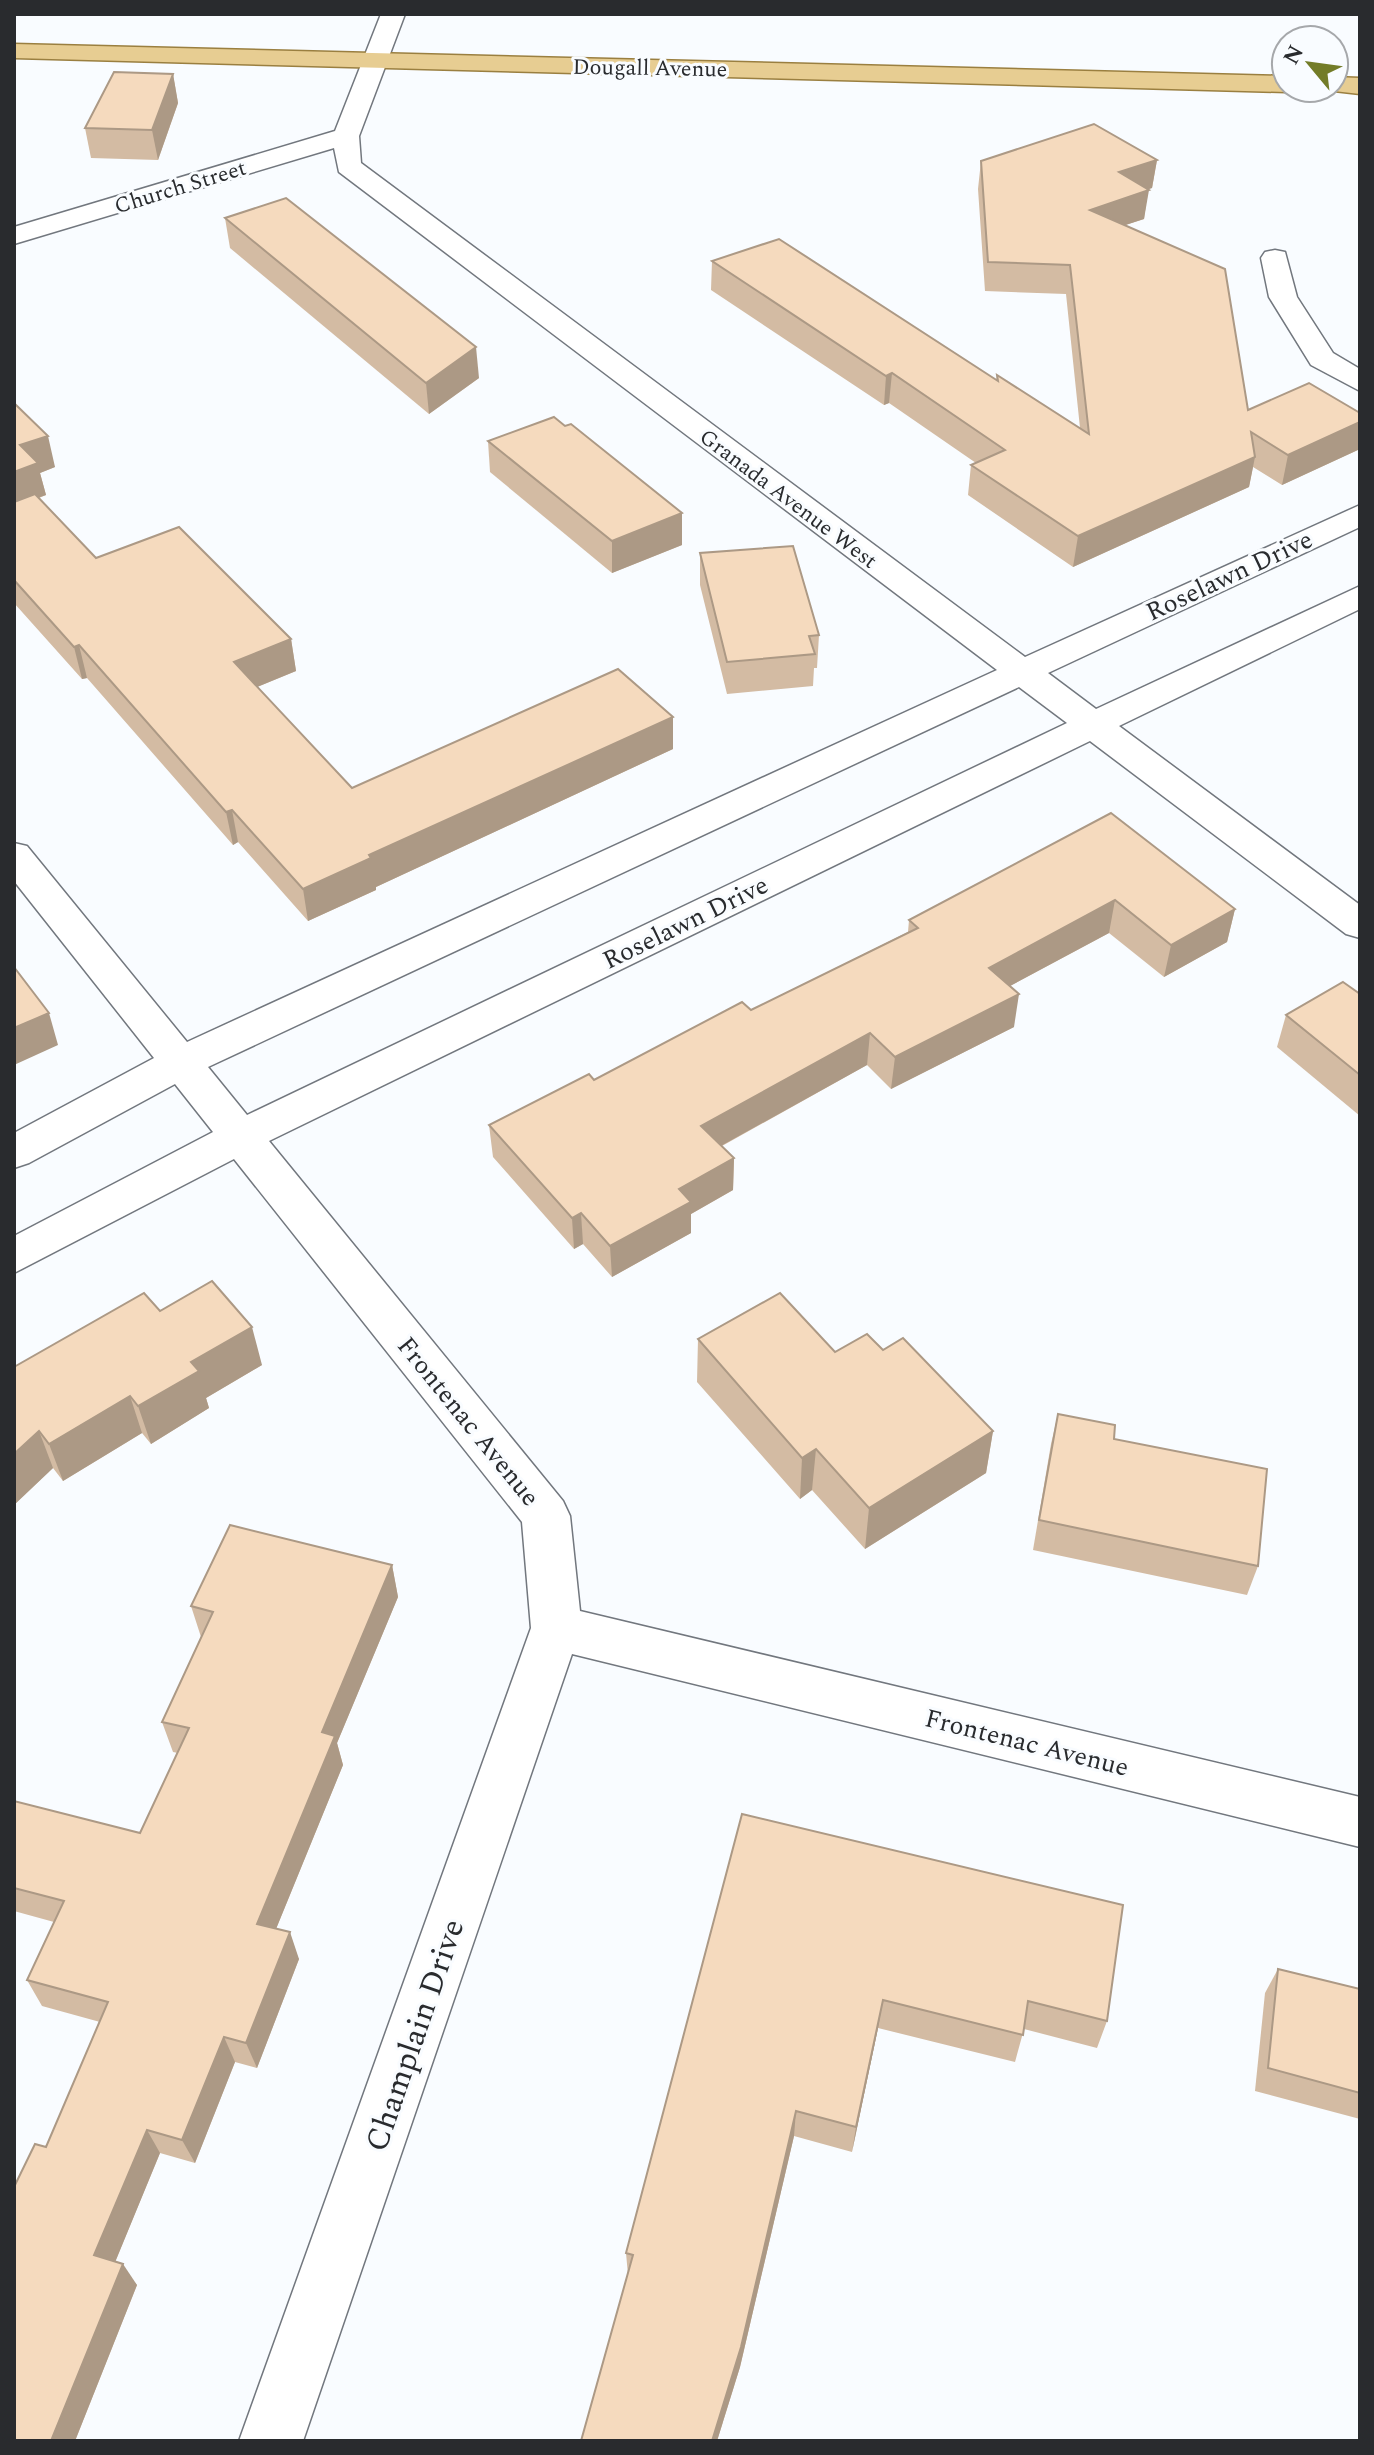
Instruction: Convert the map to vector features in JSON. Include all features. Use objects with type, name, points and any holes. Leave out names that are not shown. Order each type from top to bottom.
[{"type":"main road","name":"Dougall Avenue","points":[[14,51],[1270,84]]},
{"type":"street","points":[[346,136],[393,14]]},
{"type":"street","name":"Church Street","points":[[14,236],[346,136]]},
{"type":"street","name":"Granada Avenue West","points":[[346,136],[348,166],[1360,925]]},
{"type":"street","points":[[1275,258],[1283,297],[1322,359],[1360,382]]},
{"type":"street","name":"Roselawn Drive","points":[[14,1152],[179,1063],[1360,515]]},
{"type":"street","name":"Roselawn Drive","points":[[14,1256],[239,1137],[1360,596]]},
{"type":"street","name":"Frontenac Avenue","points":[[14,855],[546,1516],[556,1628],[1360,1822]]},
{"type":"street","name":"Champlain Drive","points":[[271,2441],[556,1628]]},
{"type":"building","points":[[114,72],[173,74],[152,130],[85,128]]},
{"type":"building","points":[[1094,124],[1157,160],[1119,172],[1149,190],[1090,210],[1225,269],[1248,410],[1309,383],[1360,413],[1360,422],[1288,455],[1251,432],[1255,457],[1078,536],[971,465],[1005,450],[892,373],[886,376],[712,261],[779,239],[998,381],[997,375],[1089,434],[1070,265],[988,262],[981,161]]},
{"type":"building","points":[[286,198],[476,347],[426,383],[225,218]]},
{"type":"building","points":[[14,403],[48,436],[20,445],[38,463],[14,472]]},
{"type":"building","points":[[554,417],[565,426],[571,424],[682,513],[612,541],[488,441]]},
{"type":"building","points":[[35,494],[96,558],[179,527],[291,639],[234,662],[352,788],[618,669],[673,717],[369,855],[371,858],[303,889],[232,810],[226,812],[79,645],[74,647],[14,580],[14,502]]},
{"type":"building","points":[[793,546],[819,635],[809,636],[815,654],[727,662],[700,553]]},
{"type":"building","points":[[1111,813],[1235,909],[1171,945],[1115,900],[989,968],[1019,994],[895,1057],[870,1033],[701,1126],[734,1158],[679,1189],[691,1202],[610,1246],[581,1213],[572,1218],[489,1125],[589,1074],[594,1080],[742,1002],[751,1010],[918,928],[909,920]]},
{"type":"building","points":[[14,967],[49,1013],[14,1028]]},
{"type":"building","points":[[1343,982],[1360,994],[1360,1075],[1286,1015]]},
{"type":"building","points":[[212,1281],[252,1327],[191,1362],[199,1371],[138,1406],[130,1396],[49,1444],[39,1431],[14,1454],[14,1367],[144,1293],[160,1311]]},
{"type":"building","points":[[780,1293],[835,1352],[867,1334],[883,1350],[903,1338],[993,1431],[869,1508],[816,1449],[802,1458],[698,1339]]},
{"type":"building","points":[[1058,1414],[1115,1425],[1114,1439],[1267,1469],[1258,1566],[1039,1520]]},
{"type":"building","points":[[230,1525],[392,1565],[322,1732],[335,1736],[257,1924],[290,1932],[246,2043],[224,2037],[182,2140],[147,2130],[94,2255],[123,2264],[51,2441],[14,2441],[14,2187],[35,2144],[46,2147],[108,2002],[27,1980],[64,1901],[14,1888],[14,1801],[140,1833],[189,1728],[162,1722],[213,1612],[191,1606]]},
{"type":"building","points":[[742,1814],[1123,1905],[1107,2021],[1028,2001],[1023,2035],[883,2000],[856,2127],[796,2111],[741,2347],[712,2441],[581,2441],[633,2255],[626,2253]]},
{"type":"building","points":[[1278,1969],[1360,1989],[1360,2093],[1268,2068]]}]
